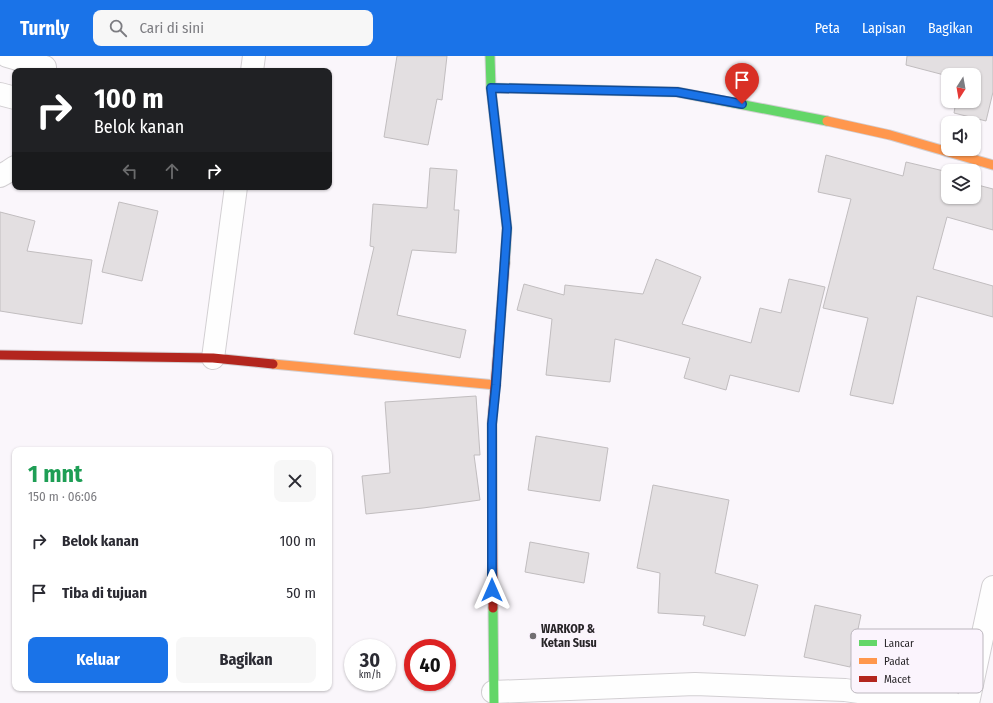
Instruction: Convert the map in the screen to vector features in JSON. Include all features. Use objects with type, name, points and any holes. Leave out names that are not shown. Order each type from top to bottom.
[{"type":"street","points":[[7,56],[46,65]]},
{"type":"street","points":[[252,68],[254,56]]},
{"type":"street","points":[[490,56],[491,88],[507,228],[492,424],[494,698],[695,684],[851,691]]},
{"type":"street","points":[[491,88],[677,92],[837,123],[890,135],[993,165]]},
{"type":"street","points":[[0,94],[12,97]]},
{"type":"street","points":[[0,176],[12,170]]},
{"type":"street","points":[[213,358],[236,190]]},
{"type":"street","points":[[0,355],[213,358],[496,385]]},
{"type":"street","points":[[983,633],[993,587]]},
{"type":"street","points":[[865,693],[906,699],[952,703]]},
{"type":"street","points":[[968,703],[970,693]]},
{"type":"building","points":[[397,56],[447,56],[442,100],[437,99],[428,145],[384,137]]},
{"type":"building","points":[[907,56],[993,56],[993,92],[986,121],[981,120],[981,116],[966,116],[954,113],[955,108],[981,108],[981,68],[941,68],[941,74],[906,65]]},
{"type":"building","points":[[826,155],[903,176],[906,162],[941,170],[941,204],[981,204],[981,186],[993,189],[993,230],[947,217],[933,269],[993,286],[993,317],[917,296],[893,404],[850,395],[868,318],[823,308],[851,199],[818,192]]},
{"type":"building","points":[[430,168],[457,170],[454,210],[459,210],[456,253],[412,250],[397,315],[466,330],[460,358],[354,334],[374,247],[370,246],[373,204],[427,208]]},
{"type":"building","points":[[119,202],[158,211],[142,281],[102,272]]},
{"type":"building","points":[[0,212],[35,221],[27,251],[92,260],[82,324],[0,311]]},
{"type":"building","points":[[656,259],[701,277],[682,324],[751,343],[760,308],[781,313],[789,279],[825,287],[799,392],[730,375],[726,390],[684,378],[690,358],[615,339],[610,382],[546,375],[552,319],[517,310],[524,284],[564,295],[565,285],[643,294]]},
{"type":"building","points":[[476,396],[480,455],[474,455],[480,500],[366,514],[362,476],[390,473],[385,402]]},
{"type":"building","points":[[536,436],[608,448],[600,501],[528,490]]},
{"type":"building","points":[[653,485],[729,500],[715,573],[758,585],[745,636],[703,625],[705,616],[658,613],[660,573],[637,568]]},
{"type":"building","points":[[530,542],[589,553],[584,583],[525,572]]},
{"type":"building","points":[[815,605],[861,615],[858,629],[851,629],[850,667],[804,657]]},
{"type":"traffic: fast","points":[[490,56],[491,88],[507,228],[505,263]]},
{"type":"traffic: fast","points":[[491,88],[677,92],[827,121]]},
{"type":"traffic: fast","points":[[493,608],[494,703]]},
{"type":"traffic: slow","points":[[827,121],[890,135],[993,165]]},
{"type":"traffic: slow","points":[[273,364],[496,385]]},
{"type":"traffic: jam","points":[[493,608],[492,424],[505,263]]},
{"type":"traffic: jam","points":[[0,355],[213,358],[273,364]]},
{"type":"place","name":"WARKOP & Ketan Susu","points":[[533,636]]},
{"type":"route","points":[[492,590],[492,424],[507,228],[491,88],[677,92],[742,104]]}]
